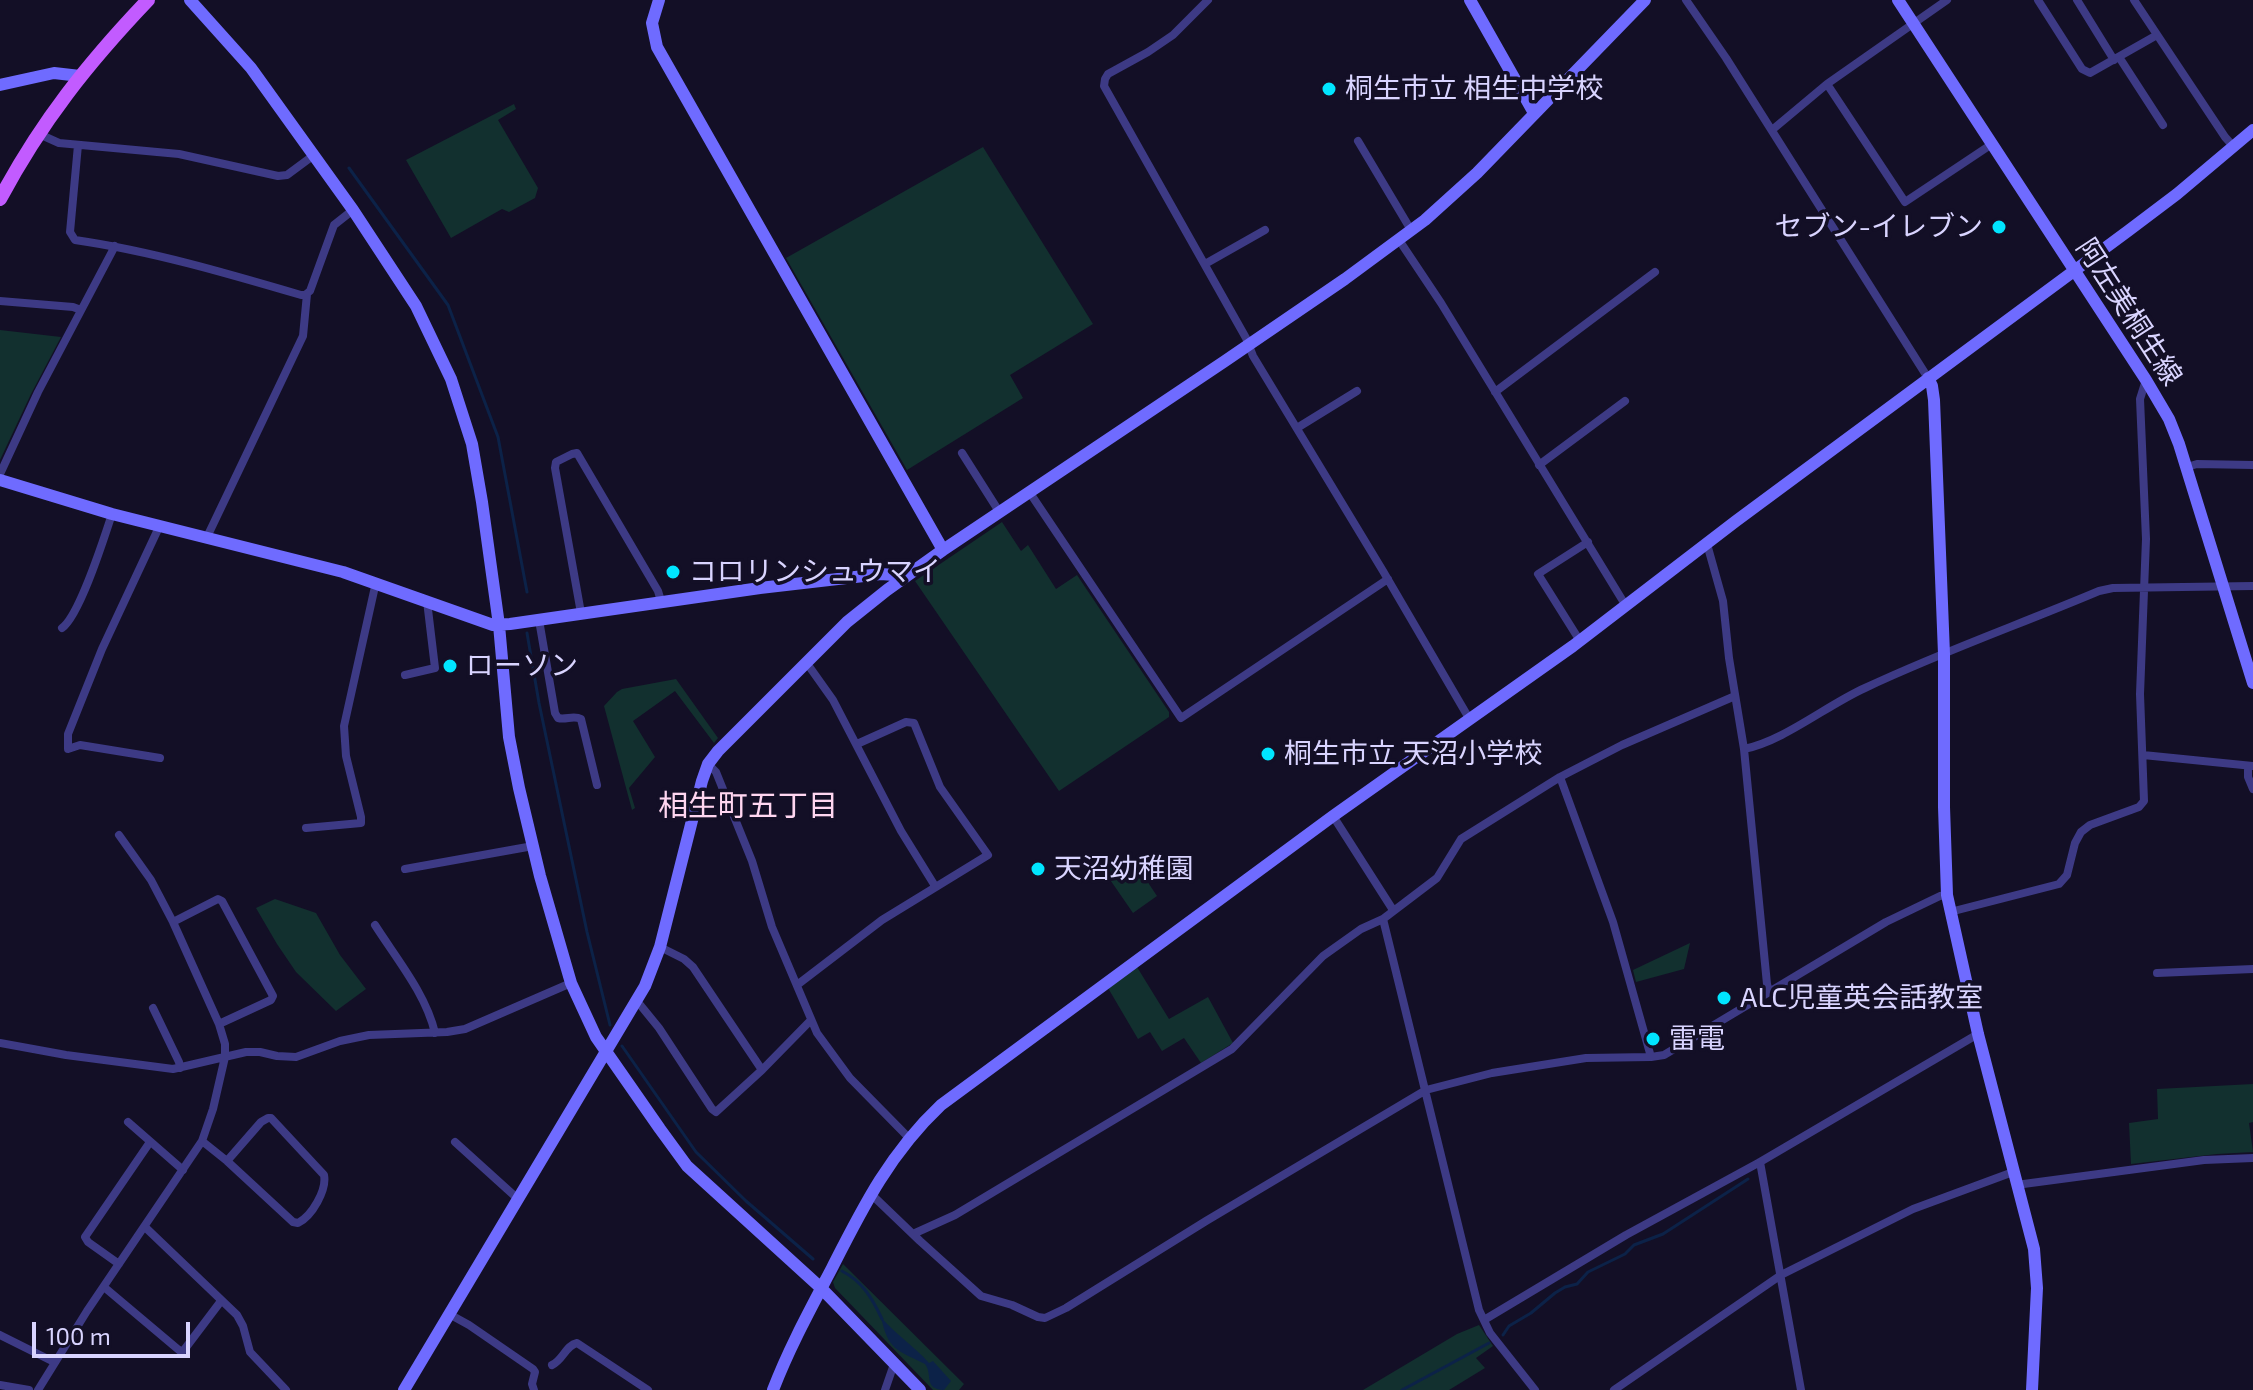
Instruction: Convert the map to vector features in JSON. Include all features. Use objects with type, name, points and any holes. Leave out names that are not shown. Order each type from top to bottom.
[{"type":"main road","points":[[0,199],[38,133],[80,76],[148,0]]},
{"type":"street","points":[[190,0],[251,68],[353,210],[416,306],[451,379],[472,444],[499,625],[509,737],[533,846],[571,983],[596,1037],[687,1166],[821,1288],[920,1390]]},
{"type":"street","points":[[659,0],[652,23],[657,47],[943,550]]},
{"type":"street","points":[[1208,0],[1173,35],[1108,74],[1104,86],[1205,264],[1253,356],[1470,720]]},
{"type":"street","points":[[1470,0],[1534,113]]},
{"type":"street","points":[[404,1390],[651,974],[702,781],[708,764],[721,747],[847,622],[907,576],[1399,240],[1461,188],[1645,0]]},
{"type":"street","points":[[1686,0],[1772,130],[1932,386],[1944,654],[1947,895],[1978,1034],[2034,1249],[2037,1301],[2032,1390]]},
{"type":"street","name":"阿左美桐生線","points":[[1898,0],[2169,419],[2187,467],[2253,683]]},
{"type":"street","points":[[1772,130],[1827,84],[1947,0]]},
{"type":"street","points":[[2038,0],[2082,69],[2090,73],[2157,35]]},
{"type":"street","points":[[2077,0],[2163,125]]},
{"type":"street","points":[[2134,0],[2233,146]]},
{"type":"street","points":[[0,85],[54,73],[80,76]]},
{"type":"street","points":[[1827,84],[1905,202],[1992,144]]},
{"type":"street","points":[[773,1390],[798,1332],[888,1165],[909,1138],[949,1099],[1333,816],[1580,641],[2075,271],[2253,130]]},
{"type":"street","points":[[38,133],[59,143],[179,154],[278,176],[287,175],[314,155]]},
{"type":"street","points":[[1358,141],[1411,230]]},
{"type":"street","points":[[78,145],[70,232],[75,240],[115,246],[301,295],[307,294]]},
{"type":"street","points":[[207,537],[303,336],[307,294],[334,225],[353,210]]},
{"type":"street","points":[[1205,264],[1265,230]]},
{"type":"street","points":[[1399,240],[1626,606]]},
{"type":"street","points":[[0,474],[23,421],[115,246]]},
{"type":"street","points":[[1495,392],[1655,272]]},
{"type":"street","points":[[0,301],[81,310]]},
{"type":"street","points":[[1950,912],[2059,884],[2067,875],[2081,832],[2090,825],[2139,807],[2144,801],[2140,694],[2146,539],[2140,399],[2146,380]]},
{"type":"street","points":[[1297,428],[1357,391]]},
{"type":"street","points":[[1539,465],[1625,401]]},
{"type":"street","points":[[581,613],[555,468],[556,462],[577,453],[661,601]]},
{"type":"street","points":[[962,453],[1000,513]]},
{"type":"street","points":[[2187,467],[2197,464],[2253,465]]},
{"type":"street","points":[[0,480],[112,514],[376,582],[486,623],[499,625],[881,574],[907,576]]},
{"type":"street","points":[[1030,493],[1181,718],[1388,579]]},
{"type":"street","points":[[62,628],[71,620],[112,514]]},
{"type":"street","points":[[160,525],[106,641],[67,743],[68,749],[80,745],[160,758]]},
{"type":"street","points":[[1580,641],[1538,574],[1588,542]]},
{"type":"street","points":[[1707,544],[1723,601],[1744,749],[1769,992]]},
{"type":"street","points":[[306,828],[361,823],[346,756],[344,726],[376,582]]},
{"type":"street","points":[[1744,749],[1767,742],[1863,688],[2099,591],[2113,588],[2253,586]]},
{"type":"street","points":[[405,675],[435,668],[427,601]]},
{"type":"street","points":[[539,620],[555,713],[562,719],[581,719],[597,785]]},
{"type":"street","points":[[806,662],[833,700],[901,831],[935,886]]},
{"type":"street","points":[[913,1234],[955,1215],[1232,1049],[1323,956],[1361,929],[1383,919],[1437,878],[1461,839],[1560,777],[1635,739],[1735,696]]},
{"type":"street","points":[[797,985],[882,920],[988,855],[940,787],[914,723],[906,722],[857,744]]},
{"type":"street","points":[[2143,755],[2250,766],[2247,772],[2253,789]]},
{"type":"street","points":[[708,764],[716,772],[752,861],[772,927],[817,1033],[842,1068],[909,1138]]},
{"type":"street","points":[[1560,777],[1613,922],[1651,1057]]},
{"type":"street","points":[[1333,816],[1393,910]]},
{"type":"street","points":[[38,1390],[202,1141],[225,1057],[219,1024],[173,922],[151,880],[119,835]]},
{"type":"street","points":[[405,869],[533,846]]},
{"type":"street","points":[[871,1194],[981,1296],[1045,1318],[1426,1090],[1492,1073],[1586,1058],[1651,1057],[1669,1052],[1886,922],[1947,895]]},
{"type":"street","points":[[173,922],[218,899],[222,901],[273,996],[271,1000],[219,1024]]},
{"type":"street","points":[[1383,919],[1479,1310],[1502,1349],[1535,1390]]},
{"type":"street","points":[[375,925],[416,989],[435,1033]]},
{"type":"street","points":[[660,947],[693,967],[762,1070]]},
{"type":"street","points":[[2157,973],[2253,969]]},
{"type":"street","points":[[0,1043],[105,1061],[180,1068],[255,1052],[290,1058],[361,1036],[465,1029],[571,983]]},
{"type":"street","points":[[637,1001],[716,1112],[811,1020]]},
{"type":"street","points":[[153,1008],[180,1068]]},
{"type":"street","points":[[1484,1320],[1626,1235],[1760,1162],[1978,1034]]},
{"type":"street","points":[[202,1141],[293,1222],[298,1223],[306,1218],[325,1185],[324,1175],[271,1118],[261,1122],[227,1161]]},
{"type":"street","points":[[128,1122],[183,1170]]},
{"type":"street","points":[[119,1264],[85,1237],[150,1142]]},
{"type":"street","points":[[455,1142],[518,1199]]},
{"type":"street","points":[[1614,1390],[1781,1275],[1913,1209],[2014,1178],[2253,1158]]},
{"type":"street","points":[[1760,1162],[1801,1390]]},
{"type":"street","points":[[145,1227],[240,1320],[250,1352],[286,1390]]},
{"type":"street","points":[[104,1287],[180,1351],[184,1350],[221,1301]]},
{"type":"street","points":[[449,1314],[533,1369],[534,1390]]},
{"type":"street","points":[[0,1335],[54,1362]]},
{"type":"street","points":[[552,1365],[571,1345],[577,1343],[648,1390]]},
{"type":"street","points":[[885,1390],[894,1364]]},
{"type":"street","points":[[0,1385],[29,1390]]},
{"type":"green space","points":[[514,104],[516,109],[498,120],[538,188],[535,198],[509,212],[502,209],[451,238],[406,160]]},
{"type":"green space","points":[[983,147],[1093,324],[1010,375],[1023,398],[907,470],[786,258]]},
{"type":"green space","points":[[0,330],[61,337],[0,460]]},
{"type":"green space","points":[[1002,522],[1021,551],[1028,545],[1056,589],[1077,575],[1169,712],[1169,717],[1059,791],[915,581]]},
{"type":"green space","points":[[676,679],[718,738],[714,743],[675,691],[633,721],[655,757],[629,788],[635,808],[632,810],[604,706],[622,689]]},
{"type":"green space","points":[[1129,854],[1157,896],[1133,913],[1104,871]]},
{"type":"green space","points":[[275,899],[316,913],[340,955],[366,989],[336,1011],[296,972],[256,908]]},
{"type":"green space","points":[[1690,943],[1684,969],[1636,982],[1633,970]]},
{"type":"green space","points":[[1137,967],[1169,1019],[1208,997],[1233,1043],[1201,1063],[1184,1038],[1162,1051],[1150,1032],[1138,1039],[1108,988]]},
{"type":"green space","points":[[2253,1084],[2253,1122],[2249,1123],[2253,1152],[2131,1164],[2129,1123],[2158,1119],[2157,1089]]},
{"type":"green space","points":[[843,1264],[964,1384],[959,1390],[933,1390],[835,1288],[833,1282]]},
{"type":"green space","points":[[1479,1325],[1493,1346],[1476,1358],[1485,1368],[1449,1390],[1363,1390],[1457,1334]]},
{"type":"water","points":[[881,1317],[929,1363],[933,1361],[951,1381],[944,1390],[933,1387],[925,1364],[895,1348]]},
{"type":"waterway","points":[[349,168],[448,305],[498,437],[527,592]]},
{"type":"waterway","points":[[527,633],[587,932],[610,1025]]},
{"type":"waterway","points":[[622,1046],[696,1152],[746,1201],[813,1259]]},
{"type":"waterway","points":[[1503,1335],[1509,1326],[1555,1293],[1577,1284],[1588,1272],[1625,1254],[1634,1245],[1663,1234],[1748,1179]]},
{"type":"waterway","points":[[842,1271],[866,1291],[882,1319]]},
{"type":"waterway","points":[[1402,1390],[1489,1343]]},
{"type":"place","name":"桐生市立 相生中学校","points":[[1329,89]]},
{"type":"place","name":"セブン-イレブン","points":[[1999,227]]},
{"type":"place","name":"コロリンシュウマイ","points":[[673,572]]},
{"type":"place","name":"ローソン","points":[[450,666]]},
{"type":"place","name":"桐生市立 天沼小学校","points":[[1268,754]]},
{"type":"place","name":"天沼幼稚園","points":[[1038,869]]},
{"type":"place","name":"ALC児童英会話教室","points":[[1724,998]]},
{"type":"place","name":"雷電","points":[[1653,1039]]},
{"type":"district","name":"相生町五丁目","points":[[748,806]]}]
